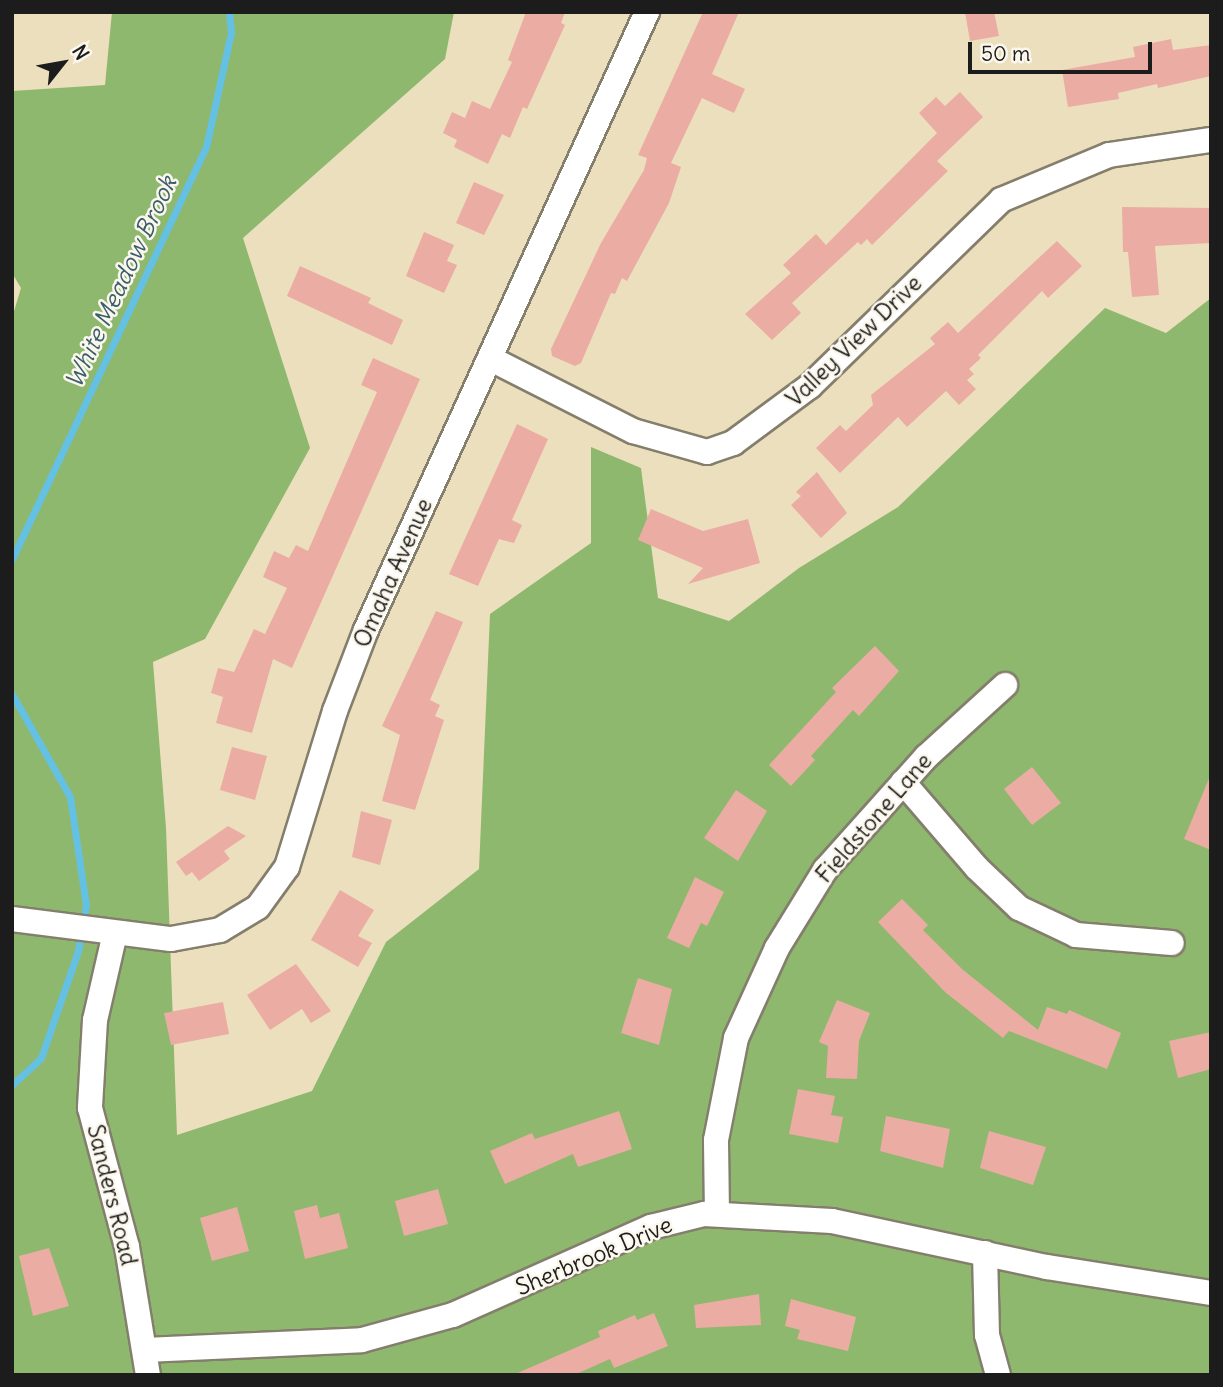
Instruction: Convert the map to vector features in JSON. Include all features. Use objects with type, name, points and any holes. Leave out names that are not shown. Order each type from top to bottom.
[{"type":"street","name":"Omaha Avenue","points":[[12,919],[171,939],[220,930],[258,907],[287,867],[335,711],[366,630],[647,12]]},
{"type":"street","name":"Valley View Drive","points":[[489,362],[497,362],[633,431],[707,453],[743,437],[810,386],[1001,200],[1110,155],[1211,140]]},
{"type":"street","name":"Fieldstone Lane","points":[[717,1214],[716,1140],[736,1038],[777,948],[825,870],[903,782],[1005,685]]},
{"type":"street","points":[[903,782],[977,868],[1019,908],[1076,935],[1172,943]]},
{"type":"street","name":"Sanders Road","points":[[107,933],[95,1020],[90,1108],[127,1247],[147,1363]]},
{"type":"street","name":"Sherbrook Drive","points":[[147,1363],[362,1340],[453,1315],[651,1227],[717,1214],[832,1221],[985,1253],[1211,1293]]},
{"type":"street","points":[[985,1253],[987,1335],[998,1375]]},
{"type":"green space","points":[[112,12],[454,12],[445,59],[243,238],[310,448],[205,639],[153,662],[166,828],[177,1135],[312,1091],[386,942],[479,869],[490,614],[591,543],[591,447],[641,468],[658,598],[729,621],[799,568],[898,507],[1105,308],[1166,333],[1211,298],[1211,1375],[12,1375],[12,318],[21,288],[12,273],[12,91],[105,85]]},
{"type":"building","points":[[526,12],[565,12],[561,23],[565,25],[527,109],[523,107],[510,138],[502,134],[488,164],[454,147],[457,140],[443,133],[452,112],[465,118],[472,101],[490,109],[512,62],[508,60]]},
{"type":"building","points":[[703,12],[739,12],[712,74],[745,89],[734,113],[702,98],[671,163],[681,167],[669,203],[627,281],[622,278],[615,294],[611,293],[581,363],[575,366],[552,356],[551,349],[601,243],[644,170],[647,158],[638,155]]},
{"type":"building","points":[[965,12],[994,12],[999,36],[970,41]]},
{"type":"building","points":[[1171,39],[1173,50],[1211,45],[1211,76],[1158,88],[1157,84],[1118,93],[1119,99],[1068,107],[1062,70],[1135,57],[1133,47]]},
{"type":"building","points":[[960,92],[983,117],[937,161],[948,171],[872,245],[867,239],[861,245],[858,242],[792,303],[801,313],[772,340],[745,314],[791,273],[783,265],[816,234],[826,245],[937,133],[919,113],[936,97],[945,106]]},
{"type":"building","points":[[474,182],[504,195],[484,235],[456,223]]},
{"type":"building","points":[[1122,207],[1211,208],[1211,243],[1155,246],[1159,295],[1132,297],[1128,252],[1123,252]]},
{"type":"building","points":[[424,232],[454,245],[447,261],[457,265],[444,293],[406,276]]},
{"type":"building","points":[[1057,241],[1082,266],[1048,298],[1042,291],[978,355],[981,358],[969,369],[974,374],[967,380],[976,389],[959,405],[946,391],[907,427],[898,417],[840,473],[816,448],[840,425],[846,431],[873,405],[871,395],[935,344],[930,338],[948,322],[958,333]]},
{"type":"building","points":[[300,266],[371,298],[368,303],[403,320],[392,345],[287,296]]},
{"type":"building","points":[[373,358],[420,379],[292,668],[273,659],[252,733],[216,723],[223,697],[211,693],[218,668],[234,672],[254,629],[265,634],[287,588],[263,577],[274,551],[289,558],[296,545],[308,551],[377,392],[361,385]]},
{"type":"building","points":[[517,424],[548,439],[512,520],[522,525],[514,543],[499,539],[478,586],[449,574]]},
{"type":"building","points":[[817,472],[847,513],[821,538],[791,505],[801,496],[796,492]]},
{"type":"building","points":[[651,509],[703,531],[748,519],[760,563],[688,584],[703,568],[638,540]]},
{"type":"building","points":[[436,611],[463,622],[430,700],[440,705],[435,716],[444,720],[415,810],[382,801],[400,735],[382,726]]},
{"type":"building","points":[[875,646],[899,671],[859,716],[853,710],[811,756],[815,760],[791,786],[769,765],[836,692],[832,688]]},
{"type":"building","points":[[232,747],[267,756],[255,800],[220,790]]},
{"type":"building","points":[[1032,767],[1061,803],[1032,825],[1004,789]]},
{"type":"building","points":[[1211,776],[1211,850],[1184,839]]},
{"type":"building","points":[[736,790],[767,811],[738,861],[704,838]]},
{"type":"building","points":[[361,811],[392,820],[380,865],[352,857]]},
{"type":"building","points":[[228,826],[246,836],[224,851],[230,859],[199,881],[192,872],[186,876],[176,862]]},
{"type":"building","points":[[695,877],[724,892],[707,926],[701,923],[689,948],[667,938]]},
{"type":"building","points":[[340,890],[374,910],[358,936],[372,943],[358,967],[311,940]]},
{"type":"building","points":[[902,899],[928,925],[923,930],[962,969],[1038,1030],[1047,1007],[1067,1014],[1069,1010],[1121,1033],[1107,1069],[1009,1031],[1003,1038],[945,992],[878,922]]},
{"type":"building","points":[[296,964],[331,1011],[311,1023],[302,1009],[270,1030],[247,995]]},
{"type":"building","points":[[638,978],[672,989],[659,1045],[621,1033]]},
{"type":"building","points":[[837,1000],[870,1013],[859,1041],[857,1079],[826,1078],[828,1046],[819,1042]]},
{"type":"building","points":[[223,1002],[229,1034],[171,1045],[164,1013]]},
{"type":"building","points":[[1211,1032],[1211,1069],[1178,1078],[1169,1041]]},
{"type":"building","points":[[798,1089],[835,1096],[831,1115],[843,1117],[838,1143],[789,1134]]},
{"type":"building","points":[[619,1111],[632,1149],[578,1167],[573,1154],[505,1184],[490,1151],[532,1133],[535,1139]]},
{"type":"building","points":[[886,1116],[950,1129],[943,1168],[880,1151]]},
{"type":"building","points":[[989,1131],[1046,1147],[1033,1185],[980,1168]]},
{"type":"building","points":[[438,1189],[448,1224],[404,1236],[395,1201]]},
{"type":"building","points":[[317,1205],[320,1218],[339,1213],[348,1248],[305,1259],[294,1211]]},
{"type":"building","points":[[237,1207],[249,1251],[212,1261],[200,1218]]},
{"type":"building","points":[[49,1248],[69,1306],[33,1316],[19,1256]]},
{"type":"building","points":[[759,1294],[761,1325],[696,1328],[694,1305]]},
{"type":"building","points":[[791,1299],[856,1317],[848,1351],[797,1339],[800,1330],[785,1326]]},
{"type":"building","points":[[654,1313],[668,1346],[614,1368],[610,1359],[574,1375],[513,1375],[600,1337],[598,1331],[635,1315],[637,1320]]},
{"type":"waterway","name":"White Meadow Brook","points":[[12,559],[206,147],[231,32],[229,12]]},
{"type":"waterway","name":"White Meadow Brook","points":[[12,694],[70,797],[86,905],[78,951],[41,1058],[12,1085]]}]
